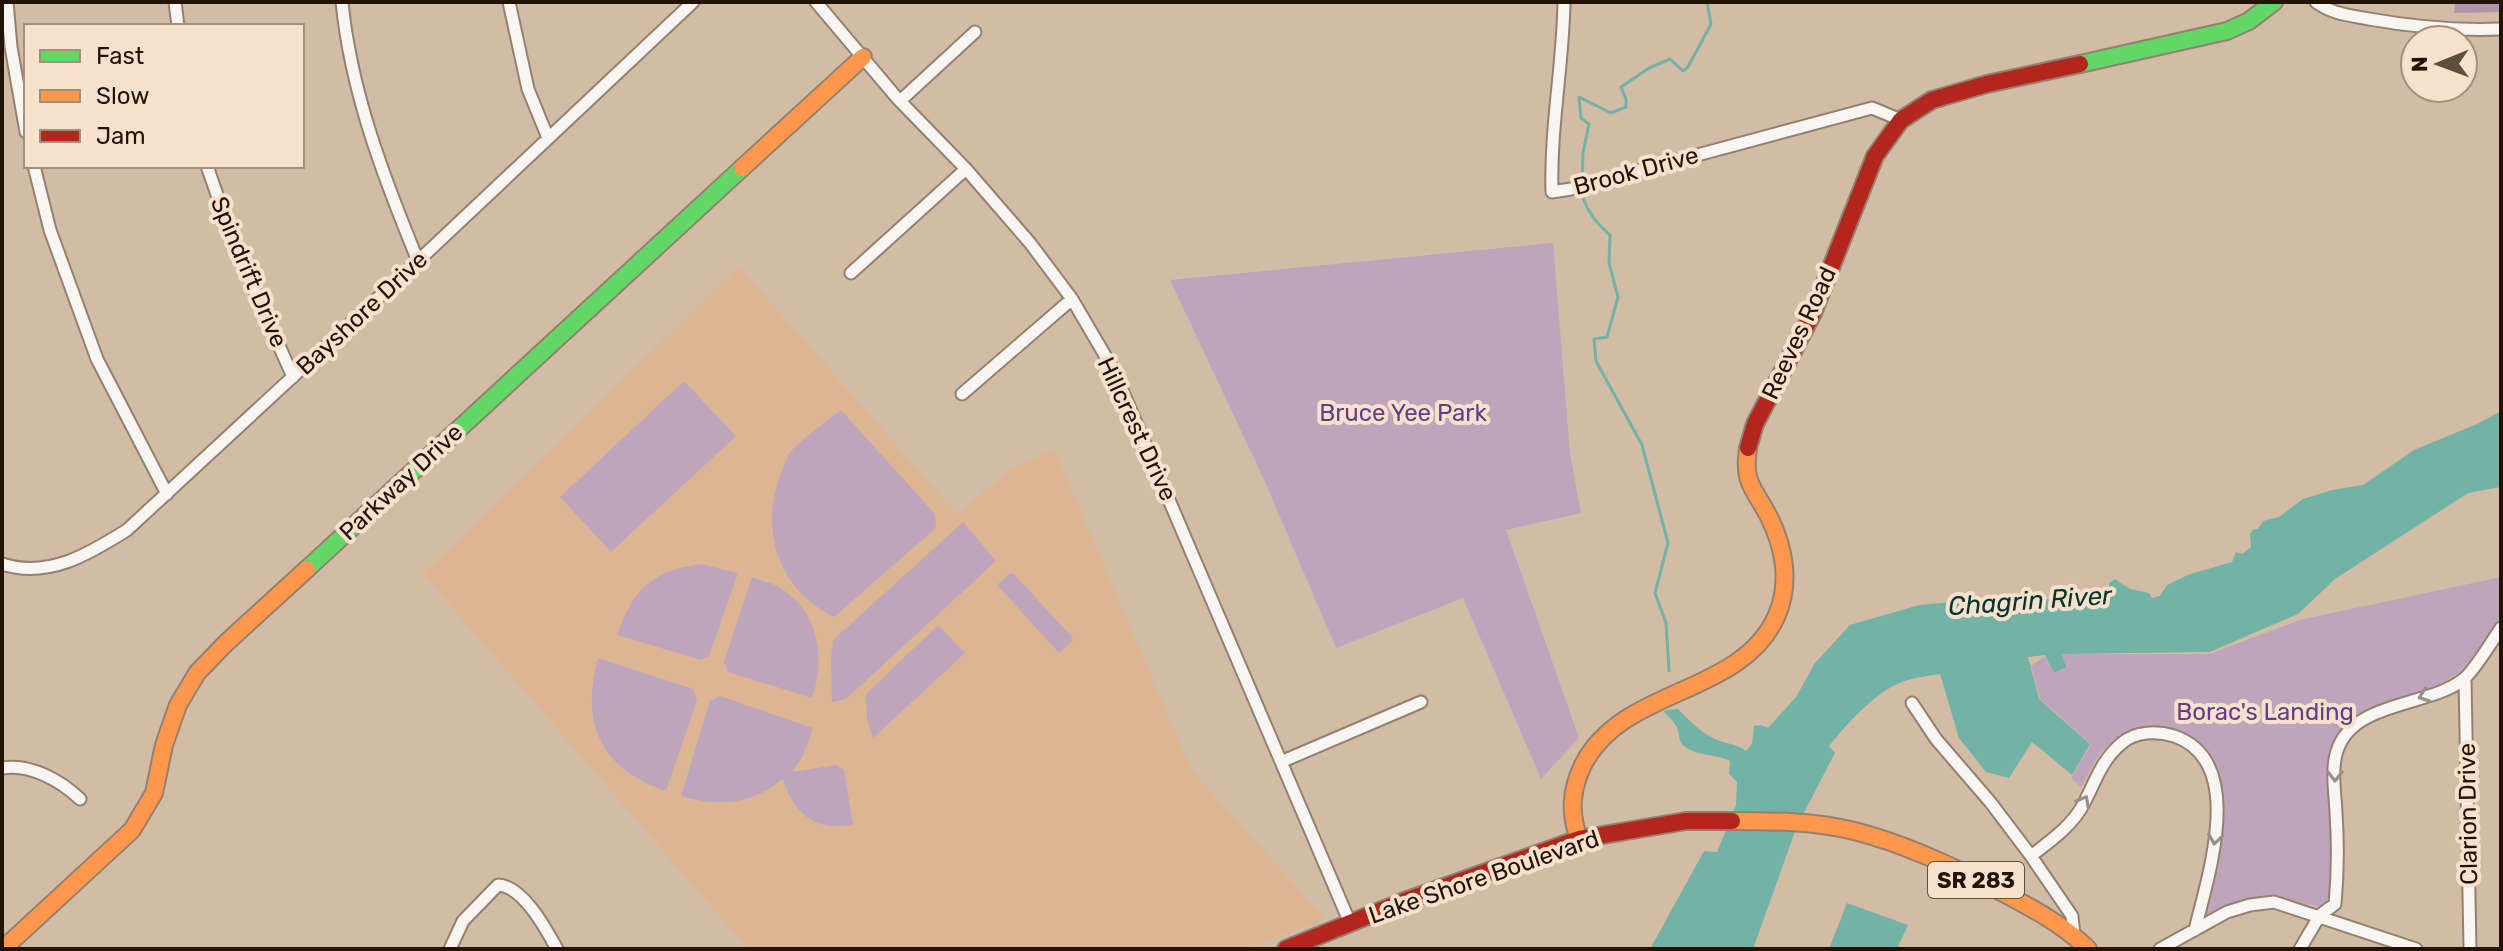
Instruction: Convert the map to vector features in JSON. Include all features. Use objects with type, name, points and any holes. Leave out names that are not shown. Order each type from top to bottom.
[{"type":"street","points":[[7,2],[11,47],[24,121]]},
{"type":"street","points":[[175,2],[178,24]]},
{"type":"street","points":[[342,2],[361,108],[418,261]]},
{"type":"street","points":[[509,2],[528,89],[548,138]]},
{"type":"street","name":"Bayshore Drive","points":[[2,564],[17,569],[57,566],[87,555],[127,530],[693,2]]},
{"type":"street","name":"Hillcrest Drive","points":[[816,2],[900,101],[966,169],[1030,243],[1072,299],[1113,369],[1350,923]]},
{"type":"street","name":"Brook Drive","points":[[1564,2],[1552,134],[1552,192],[1872,108],[1901,120]]},
{"type":"street","name":"Reeves Road","points":[[1579,839],[1570,815],[1574,786],[1583,761],[1607,730],[1643,707],[1720,671],[1749,653],[1770,629],[1775,618],[1784,597],[1786,565],[1766,511],[1750,488],[1747,452],[1754,422],[1807,328],[1875,156],[1901,120],[1932,100],[1987,84],[2227,31],[2249,21],[2274,2]]},
{"type":"street","points":[[2316,2],[2329,12],[2418,28],[2463,31],[2501,29]]},
{"type":"street","points":[[900,101],[975,32]]},
{"type":"street","name":"Parkway Drive","points":[[3,949],[132,830],[154,793],[164,745],[178,705],[197,673],[863,57]]},
{"type":"street","points":[[34,168],[50,230],[97,359],[167,494]]},
{"type":"street","name":"Spindrift Drive","points":[[208,168],[236,249],[293,377]]},
{"type":"street","points":[[851,273],[966,169]]},
{"type":"street","points":[[962,394],[1072,299]]},
{"type":"street","points":[[2300,949],[2320,915],[2335,904],[2339,869],[2334,770],[2336,753],[2345,734],[2372,714],[2442,690],[2465,678],[2501,628]]},
{"type":"street","name":"Clarion Drive","points":[[2465,678],[2470,949]]},
{"type":"street","points":[[1283,761],[1421,702]]},
{"type":"street","points":[[1912,703],[1936,739],[2031,856],[2072,916],[2074,935]]},
{"type":"street","points":[[2031,856],[2067,828],[2107,757],[2124,741],[2141,733],[2164,733],[2183,739],[2207,763],[2214,785],[2217,833],[2195,930]]},
{"type":"street","points":[[2,768],[37,772],[67,787],[80,799]]},
{"type":"street","name":"Lake Shore Boulevard","points":[[1286,949],[1402,902],[1579,839],[1686,821],[1789,821],[1854,831],[1934,858],[2021,902],[2074,935],[2088,949]]},
{"type":"street","points":[[450,949],[463,921],[498,885],[508,885],[516,890],[557,949]]},
{"type":"street","points":[[2160,949],[2227,912],[2274,902],[2416,949]]},
{"type":"shaded area","points":[[2455,2],[2501,2],[2501,12],[2454,13]]},
{"type":"shaded area","points":[[739,266],[957,514],[1012,468],[1055,450],[1191,769],[1323,917],[1322,921],[1244,949],[748,949],[423,574]]},
{"type":"green space","name":"Bruce Yee Park","points":[[1553,243],[1570,453],[1581,513],[1506,530],[1579,738],[1541,779],[1463,598],[1336,648],[1265,482],[1170,280]]},
{"type":"green space","points":[[684,381],[736,436],[611,552],[560,497]]},
{"type":"green space","points":[[841,410],[935,514],[936,528],[834,617],[799,591],[787,574],[773,536],[772,514],[775,493],[789,454]]},
{"type":"green space","points":[[963,522],[996,561],[846,699],[832,702],[833,640]]},
{"type":"green space","points":[[702,564],[738,573],[709,656],[701,660],[617,635],[630,606],[647,584],[671,571]]},
{"type":"green space","points":[[1013,573],[1072,637],[1073,640],[1059,653],[997,585]]},
{"type":"green space","points":[[752,577],[782,589],[804,611],[811,624],[818,653],[812,698],[728,672],[724,662]]},
{"type":"green space","name":"Borac's Landing","points":[[2501,577],[2501,621],[2460,672],[2437,686],[2398,700],[2342,731],[2333,743],[2330,764],[2333,880],[2331,898],[2323,907],[2271,897],[2207,914],[2204,907],[2222,817],[2220,788],[2196,744],[2183,733],[2161,726],[2136,730],[2115,739],[2100,753],[2081,787],[2071,778],[2091,744],[2040,699],[2031,666],[2045,656],[2054,673],[2068,667],[2060,654],[2210,654],[2299,620]]},
{"type":"green space","points":[[938,625],[965,653],[873,738],[867,720],[866,694]]},
{"type":"green space","points":[[598,658],[693,689],[697,700],[666,791],[643,782],[625,770],[600,741],[592,703]]},
{"type":"green space","points":[[720,696],[813,728],[803,756],[792,772],[836,765],[844,770],[853,824],[828,826],[808,818],[793,802],[783,779],[747,799],[708,802],[681,796],[710,701]]},
{"type":"water","name":"Chagrin River","points":[[2501,411],[2501,487],[2468,493],[2335,579],[2298,614],[2210,652],[2061,654],[2067,667],[2054,673],[2045,655],[2028,657],[2039,699],[2090,744],[2072,775],[2032,742],[2009,778],[1986,772],[1959,738],[1940,674],[1908,680],[1886,690],[1864,707],[1829,746],[1835,753],[1797,826],[1753,949],[1650,949],[1704,851],[1717,852],[1736,805],[1737,782],[1729,774],[1730,761],[1694,752],[1684,746],[1675,724],[1664,712],[1666,710],[1678,709],[1710,736],[1746,751],[1752,744],[1754,726],[1768,728],[1796,697],[1815,663],[1850,625],[1919,605],[1974,600],[2027,601],[2030,593],[2059,602],[2089,603],[2109,597],[2109,583],[2115,579],[2130,589],[2149,593],[2152,598],[2160,596],[2167,585],[2190,574],[2232,562],[2236,552],[2242,554],[2251,547],[2250,534],[2263,521],[2279,517],[2303,499],[2363,485],[2414,450]]},
{"type":"water","points":[[1847,903],[1908,925],[1897,949],[1829,949]]},
{"type":"waterway","points":[[1582,183],[1583,153],[1589,124],[1581,118],[1579,97],[1611,113],[1626,107],[1621,87],[1649,68],[1670,59],[1683,71],[1711,24],[1707,2]]},
{"type":"waterway","points":[[1582,190],[1592,215],[1610,235],[1609,263],[1618,297],[1607,337],[1594,339],[1596,361],[1642,445],[1668,543],[1655,593],[1666,623],[1669,671]]},
{"type":"traffic: fast","points":[[2080,64],[2227,31],[2249,21],[2274,2]]},
{"type":"traffic: fast","points":[[307,569],[742,168]]},
{"type":"traffic: slow","points":[[742,168],[863,57]]},
{"type":"traffic: slow","points":[[1579,839],[1573,810],[1576,782],[1584,763],[1603,738],[1627,719],[1738,661],[1760,641],[1777,615],[1784,590],[1782,552],[1774,527],[1748,477],[1748,448]]},
{"type":"traffic: slow","points":[[3,949],[132,830],[154,793],[164,745],[178,705],[197,673],[307,569]]},
{"type":"traffic: slow","points":[[1732,821],[1824,825],[1889,842],[1941,862],[2016,900],[2054,922],[2088,949]]},
{"type":"traffic: jam","points":[[1748,448],[1755,424],[1813,313],[1875,156],[1901,120],[1932,100],[1987,84],[2080,64]]},
{"type":"traffic: jam","points":[[1286,949],[1402,902],[1579,839],[1686,821],[1732,821]]}]
